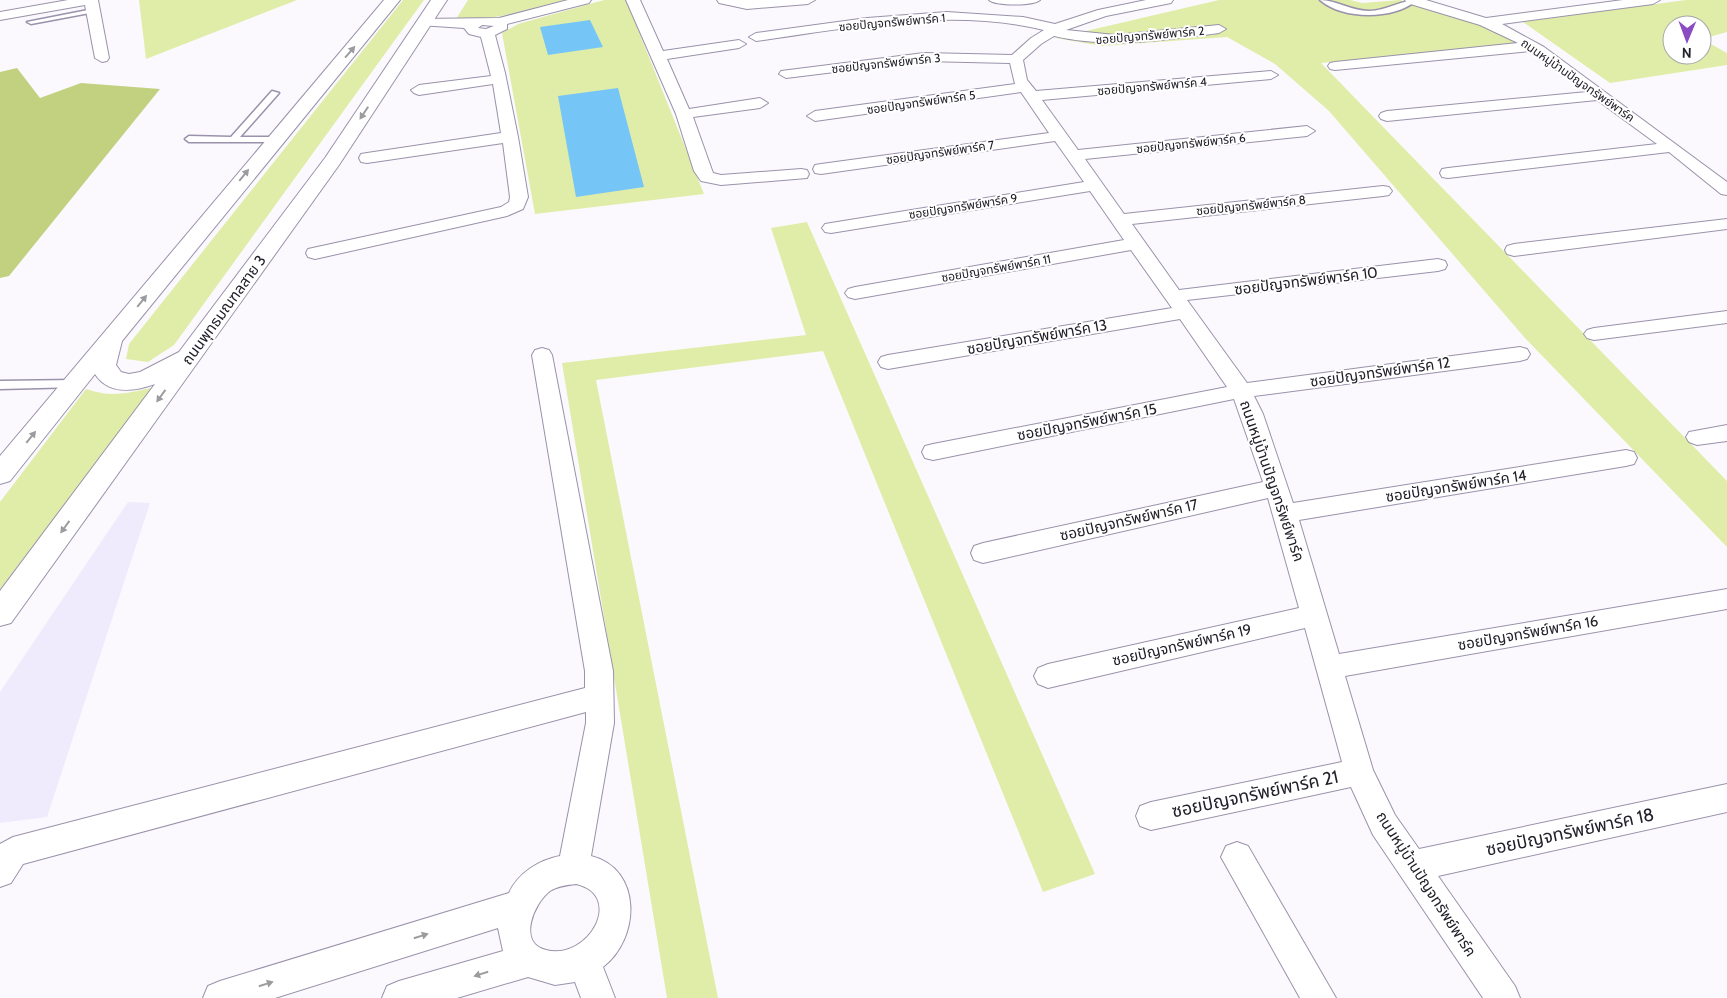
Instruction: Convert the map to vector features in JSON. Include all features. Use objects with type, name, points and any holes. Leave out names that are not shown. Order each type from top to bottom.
[{"type":"main road","points":[[0,474],[274,140],[392,0]]},
{"type":"main road","name":"ถนนพุทธมณฑลสาย 3","points":[[0,614],[332,161],[439,0]]},
{"type":"main road","points":[[111,339],[104,365],[107,374],[116,381],[134,382],[168,369],[184,359],[201,342]]},
{"type":"street","points":[[423,26],[477,29],[500,28],[502,26],[499,22],[584,0]]},
{"type":"street","points":[[633,0],[684,114],[702,171],[707,177],[721,180],[801,174]]},
{"type":"street","points":[[724,0],[747,5],[808,0]]},
{"type":"street","points":[[997,0],[1033,0]]},
{"type":"street","points":[[1016,59],[1042,36],[1055,30],[1110,12],[1166,0]]},
{"type":"street","name":"ถนนหมู่บ้านปัญจทรัพย์พาร์ค","points":[[1413,0],[1484,22],[1533,46],[1672,147],[1727,190]]},
{"type":"street","points":[[1484,22],[1653,0]]},
{"type":"street","points":[[0,16],[92,4],[102,58]]},
{"type":"street","name":"ซอยปัญจทรัพย์พาร์ค 1","points":[[756,37],[894,19],[943,17],[1019,20],[1055,30]]},
{"type":"street","points":[[315,252],[507,212],[517,205],[519,197],[499,79],[477,29]]},
{"type":"street","name":"ซอยปัญจทรัพย์พาร์ค 2","points":[[1055,30],[1074,38],[1099,40],[1219,29]]},
{"type":"street","points":[[659,56],[739,44]]},
{"type":"street","points":[[1335,66],[1533,46]]},
{"type":"street","name":"ซอยปัญจทรัพย์พาร์ค 3","points":[[786,74],[924,57],[1016,59]]},
{"type":"street","name":"ถนนหมู่บ้านปัญจทรัพย์พาร์ค","points":[[1016,59],[1020,80],[1241,391],[1252,414],[1284,513],[1359,772],[1384,825],[1502,998]]},
{"type":"street","name":"ซอยปัญจทรัพย์พาร์ค 4","points":[[1029,92],[1271,75]]},
{"type":"street","points":[[419,90],[499,79]]},
{"type":"street","name":"ซอยปัญจทรัพย์พาร์ค 5","points":[[816,116],[1029,92]]},
{"type":"street","points":[[1387,116],[1600,95]]},
{"type":"street","points":[[684,114],[760,102]]},
{"type":"street","name":"ซอยปัญจทรัพย์พาร์ค 6","points":[[1074,155],[1308,131]]},
{"type":"street","name":"ซอยปัญจทรัพย์พาร์ค 7","points":[[821,169],[1059,136]]},
{"type":"street","points":[[367,158],[510,137]]},
{"type":"street","points":[[1448,173],[1672,147]]},
{"type":"street","name":"ซอยปัญจทรัพย์พาร์ค 9","points":[[831,228],[1095,185]]},
{"type":"street","name":"ซอยปัญจทรัพย์พาร์ค 8","points":[[1120,220],[1383,191]]},
{"type":"street","points":[[1514,250],[1727,224]]},
{"type":"street","name":"ซอยปัญจทรัพย์พาร์ค 11","points":[[855,293],[1137,243]]},
{"type":"street","name":"ซอยปัญจทรัพย์พาร์ค 10","points":[[1180,304],[1438,265]]},
{"type":"street","name":"ซอยปัญจทรัพย์พาร์ค 13","points":[[888,362],[1180,304]]},
{"type":"street","points":[[1594,334],[1727,316]]},
{"type":"street","name":"ซอยปัญจทรัพย์พาร์ค 12","points":[[1241,391],[1520,354]]},
{"type":"street","points":[[542,355],[599,671],[600,722],[573,868]]},
{"type":"street","name":"ซอยปัญจทรัพย์พาร์ค 15","points":[[933,452],[1241,391]]},
{"type":"street","points":[[1697,437],[1727,433]]},
{"type":"street","name":"ซอยปัญจทรัพย์พาร์ค 14","points":[[1284,513],[1626,458]]},
{"type":"street","name":"ซอยปัญจทรัพย์พาร์ค 17","points":[[983,553],[1276,488]]},
{"type":"street","name":"ซอยปัญจทรัพย์พาร์ค 16","points":[[1328,667],[1727,599]]},
{"type":"street","name":"ซอยปัญจทรัพย์พาร์ค 19","points":[[1048,676],[1315,615]]},
{"type":"street","points":[[0,872],[13,852],[600,696]]},
{"type":"street","name":"ซอยปัญจทรัพย์พาร์ค 21","points":[[1151,816],[1359,772]]},
{"type":"street","name":"ซอยปัญจทรัพย์พาร์ค 18","points":[[1412,866],[1727,798]]},
{"type":"street","points":[[1237,857],[1319,998]]},
{"type":"street","points":[[573,868],[591,870],[605,879],[614,894],[617,911],[608,936],[601,948],[584,961],[564,968],[545,967],[528,960],[517,945],[514,926],[518,906],[528,891],[541,879],[556,871],[573,868]]},
{"type":"street","points":[[220,998],[518,906]]},
{"type":"street","points":[[399,998],[528,960]]},
{"type":"street","points":[[584,961],[598,998]]},
{"type":"lane","points":[[1323,0],[1337,8],[1375,13],[1393,10],[1413,0]]},
{"type":"lane","points":[[31,22],[92,4]]},
{"type":"lane","points":[[234,139],[275,94]]},
{"type":"lane","points":[[189,139],[274,140]]},
{"type":"lane","points":[[0,385],[75,384]]},
{"type":"shaded area","points":[[128,502],[150,503],[47,817],[0,823],[0,692]]},
{"type":"green space","points":[[139,0],[297,0],[146,59]]},
{"type":"green space","points":[[403,0],[424,0],[174,345],[148,362],[126,359],[129,344]]},
{"type":"green space","points":[[468,0],[565,0],[497,17],[469,20],[456,19]]},
{"type":"green space","points":[[604,0],[626,0],[704,194],[535,214],[502,33],[518,24]]},
{"type":"green space","points":[[1219,0],[1350,0],[1362,3],[1400,0],[1478,24],[1520,43],[1321,63],[1727,481],[1727,547],[1525,338],[1329,111],[1275,64],[1227,37],[1102,46],[1056,38]]},
{"type":"green space","points":[[1686,0],[1727,0],[1727,32],[1712,36],[1712,15],[1662,15],[1662,65],[1712,65],[1712,45],[1727,53],[1727,65],[1610,83],[1523,22]]},
{"type":"green space","points":[[17,68],[40,98],[81,83],[160,89],[9,276],[0,278],[0,72]]},
{"type":"green space","points":[[807,222],[1095,874],[1043,892],[823,351],[596,380],[718,998],[667,998],[562,363],[806,335],[771,228]]},
{"type":"green space","points":[[155,387],[0,589],[0,502],[86,389],[112,394],[128,393]]},
{"type":"water","points":[[590,20],[603,47],[548,55],[540,27]]},
{"type":"water","points":[[618,88],[644,187],[576,197],[558,96]]}]
